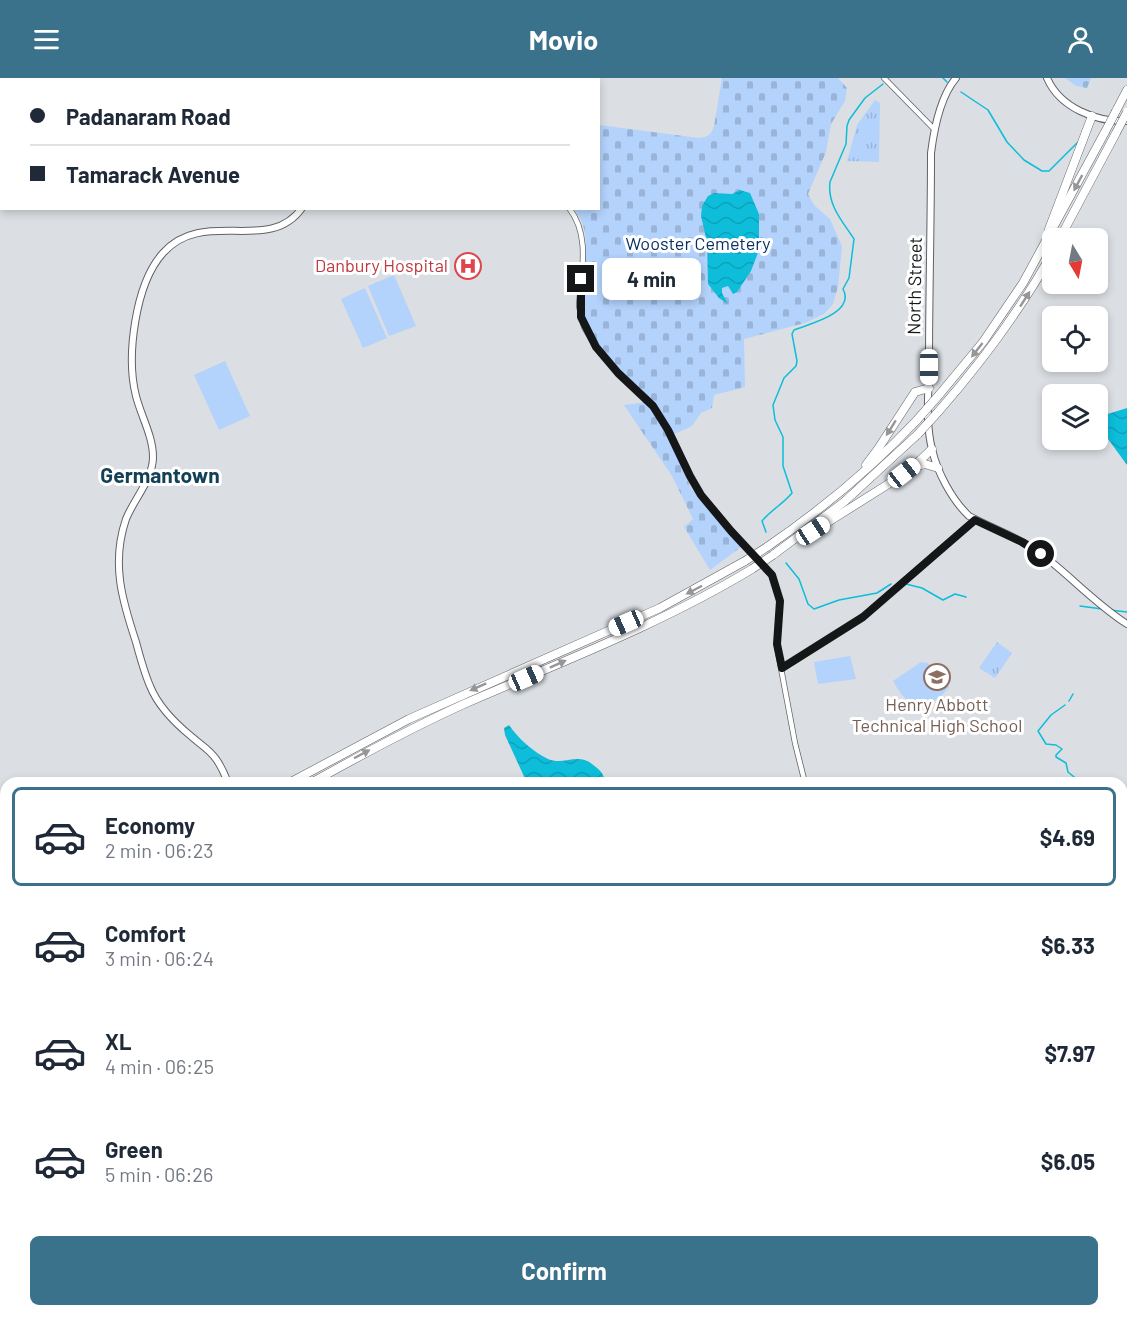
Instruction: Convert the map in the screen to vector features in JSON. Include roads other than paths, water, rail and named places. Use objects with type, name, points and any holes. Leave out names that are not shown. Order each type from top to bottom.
[{"type":"highway","points":[[300,777],[410,718],[660,608],[745,561],[810,517],[877,460],[917,420],[983,342],[1023,283],[1127,90]]},
{"type":"highway","points":[[1065,228],[1127,112]]},
{"type":"highway","points":[[1023,283],[1052,222],[1092,116]]},
{"type":"highway","points":[[782,549],[844,502],[918,434],[991,347],[1042,270]]},
{"type":"highway","points":[[810,517],[869,461],[915,392],[929,388]]},
{"type":"highway","points":[[321,777],[438,716],[663,617],[752,569],[904,473],[932,449]]},
{"type":"highway","points":[[904,473],[925,464],[938,468]]},
{"type":"main road","points":[[1047,78],[1062,100],[1092,116],[1105,120],[1127,121]]},
{"type":"main road","name":"North Street","points":[[955,79],[948,91],[935,130],[931,158],[929,388],[932,449],[938,468],[963,510],[975,520]]},
{"type":"main road","points":[[225,777],[216,759],[181,727],[159,702],[148,682],[124,608],[119,573],[124,525],[153,460],[153,446],[136,396],[133,370],[138,309],[151,269],[171,245],[189,234],[276,229],[291,221],[300,210]]},
{"type":"main road","points":[[975,520],[1036,550],[1102,607],[1127,624]]},
{"type":"street","points":[[884,78],[935,130]]},
{"type":"street","points":[[570,210],[582,235],[579,306],[584,327],[606,360],[659,414],[701,495],[772,575],[780,601],[777,644],[804,777]]},
{"type":"street","points":[[782,668],[863,617],[975,520]]},
{"type":"water","points":[[740,190],[750,193],[759,214],[759,250],[751,271],[737,292],[733,294],[728,286],[722,288],[728,304],[719,298],[708,284],[707,242],[701,216],[702,206],[708,196],[714,193],[732,194]]},
{"type":"water","points":[[1127,408],[1127,465],[1108,439],[1108,414]]},
{"type":"water","points":[[509,725],[526,744],[548,759],[560,761],[581,759],[600,770],[604,777],[524,777],[504,728]]},
{"type":"waterway","points":[[943,78],[947,82]]},
{"type":"waterway","points":[[766,532],[762,521],[792,493],[783,466],[783,437],[775,420],[773,405],[784,378],[796,366],[792,334],[794,330],[820,321],[837,311],[843,305],[845,297],[843,289],[849,278],[854,239],[833,206],[830,182],[846,144],[849,120],[865,98],[883,84]]},
{"type":"waterway","points":[[961,92],[988,110],[1007,142],[1024,160],[1042,171],[1049,171],[1078,142]]},
{"type":"waterway","points":[[786,563],[799,579],[808,604],[814,609],[839,600],[877,593],[891,584]]},
{"type":"waterway","points":[[906,584],[922,588],[943,600],[955,594],[966,597]]},
{"type":"waterway","points":[[1080,606],[1102,609]]},
{"type":"waterway","points":[[1110,610],[1127,612]]},
{"type":"waterway","points":[[1069,701],[1073,694]]},
{"type":"waterway","points":[[1065,705],[1051,715],[1038,731],[1046,744],[1056,745],[1062,749],[1056,757],[1066,763],[1068,772],[1074,777]]},
{"type":"place","name":"Danbury Hospital","points":[[468,266]]},
{"type":"place","name":"Henry Abbott Technical High School","points":[[937,677]]},
{"type":"district","name":"Germantown","points":[[160,476]]},
{"type":"park label","name":"Wooster Cemetery","points":[[698,244]]}]
